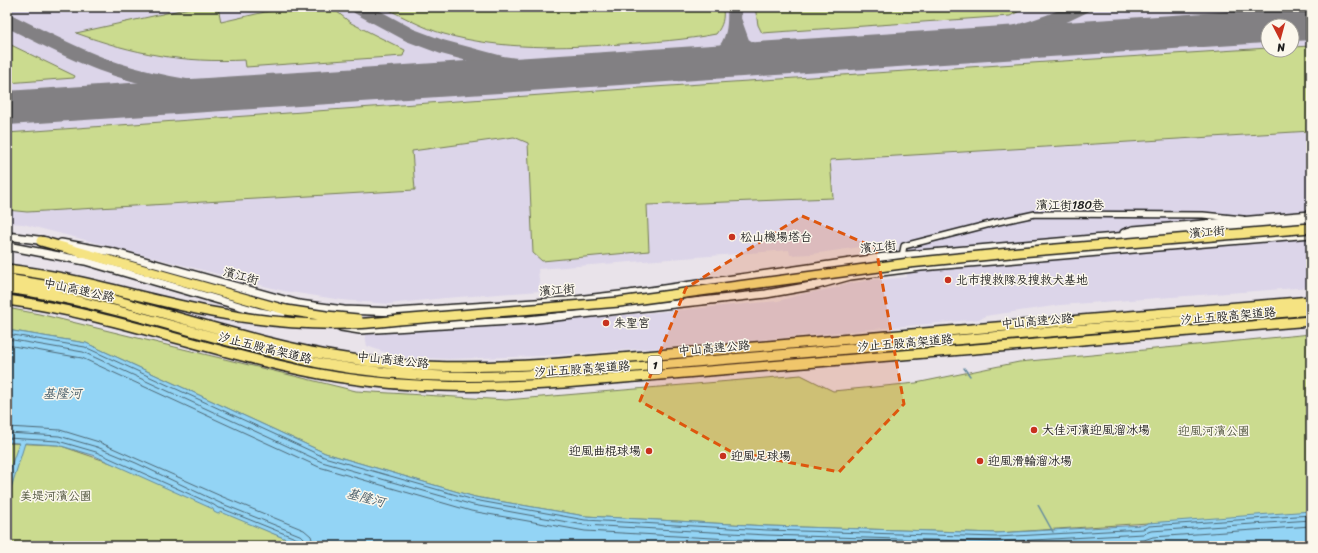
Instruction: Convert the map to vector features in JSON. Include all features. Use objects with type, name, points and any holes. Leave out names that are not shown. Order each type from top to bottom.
[{"type":"highway","name":"汐止五股高架道路","points":[[7,269],[62,277],[206,311],[252,319],[332,325],[371,324],[400,320],[619,302],[909,264],[1012,253],[1311,228]]},
{"type":"highway","points":[[41,241],[286,310],[326,316],[400,320]]},
{"type":"highway","name":"中山高速公路","points":[[7,279],[54,286],[102,297],[308,351],[395,364],[447,368],[546,364],[1311,301]]},
{"type":"highway","name":"中山高速公路","points":[[7,288],[57,296],[106,307],[243,345],[325,364],[370,371],[460,377],[519,376],[577,372],[1311,310]]},
{"type":"highway","name":"汐止五股高架道路","points":[[7,300],[38,304],[93,315],[245,356],[315,372],[384,383],[435,387],[491,388],[1311,321]]},
{"type":"main road","name":"濱江街","points":[[1115,237],[1133,230],[1311,215]]},
{"type":"main road","name":"濱江街","points":[[7,236],[112,252],[299,304],[364,312],[465,308],[629,294],[795,269],[902,256],[1311,220]]},
{"type":"main road","name":"濱江街","points":[[7,246],[85,261],[260,312],[360,330],[528,320],[766,294],[797,289],[850,276],[921,267],[1311,236]]},
{"type":"main road","name":"濱江街","points":[[1082,254],[1101,255],[1311,236]]},
{"type":"main road","points":[[795,269],[797,289]]},
{"type":"main road","points":[[296,318],[299,304]]},
{"type":"street","name":"濱江街180巷","points":[[902,256],[904,246],[1035,214],[1203,215],[1248,220]]},
{"type":"highlighted area","points":[[802,216],[876,248],[904,404],[839,472],[730,451],[640,401],[686,288]]},
{"type":"shaded area","points":[[7,7],[1311,7],[1311,287],[1060,305],[985,316],[981,319],[726,343],[541,356],[449,359],[398,357],[367,346],[365,335],[616,316],[778,301],[803,294],[840,287],[840,285],[878,279],[907,277],[901,244],[860,247],[812,254],[790,255],[789,250],[538,269],[540,291],[389,304],[342,300],[284,291],[23,224],[7,223]]},
{"type":"green space","points":[[194,7],[218,7],[221,22],[287,7],[331,7],[351,23],[405,50],[403,56],[246,67],[245,60],[200,60],[159,56],[139,52],[76,33]]},
{"type":"green space","points":[[383,7],[723,7],[723,15],[722,25],[716,34],[669,40],[555,47],[488,43],[444,34],[420,25]]},
{"type":"green space","points":[[755,7],[1027,7],[1010,16],[762,33],[758,25]]},
{"type":"green space","points":[[7,43],[75,76],[74,78],[7,83]]},
{"type":"green space","points":[[1311,46],[1311,131],[830,160],[833,198],[647,205],[649,251],[542,261],[533,253],[528,143],[514,137],[412,151],[415,190],[27,212],[7,210],[7,133],[654,87],[1260,49],[1260,58],[1300,58],[1300,47]]},
{"type":"green space","name":"迎風河濱公園","points":[[7,308],[39,314],[356,391],[506,400],[801,375],[833,391],[916,383],[1019,362],[1311,334],[1311,516],[1148,523],[997,533],[767,526],[585,516],[475,497],[325,453],[86,343],[7,330]]},
{"type":"green space","name":"美堤河濱公園","points":[[7,443],[58,445],[120,466],[302,546],[7,546]]},
{"type":"water","name":"基隆河","points":[[7,330],[86,343],[325,453],[475,497],[585,516],[767,526],[997,533],[1143,525],[1148,523],[1311,511],[1311,546],[303,546],[221,512],[218,514],[214,512],[213,509],[95,456],[58,445],[25,443],[7,501],[7,478],[19,443],[7,442]]},
{"type":"waterway","points":[[964,368],[970,376]]},
{"type":"waterway","points":[[1038,505],[1053,532]]},
{"type":"taxiway","points":[[358,7],[410,35],[442,47],[502,63],[530,67],[586,71],[720,55],[728,45],[733,33],[734,7]]},
{"type":"taxiway","points":[[735,22],[743,44],[760,55],[883,51],[965,43],[1006,35],[1045,23],[1082,7]]},
{"type":"taxiway","points":[[7,20],[77,54],[118,70],[154,80],[207,89],[244,93]]},
{"type":"runway","points":[[7,108],[1311,23]]},
{"type":"tunnel","points":[[1309,7],[1311,21]]},
{"type":"place","name":"松山機場塔台","points":[[732,237]]},
{"type":"place","name":"北市搜救隊及搜救犬基地","points":[[948,280]]},
{"type":"place","name":"朱聖宮","points":[[606,323]]},
{"type":"place","name":"大佳河濱迎風溜冰場","points":[[1034,430]]},
{"type":"place","name":"迎風曲棍球場","points":[[649,451]]},
{"type":"place","name":"迎風足球場","points":[[723,456]]},
{"type":"place","name":"迎風滑輪溜冰場","points":[[980,461]]}]
